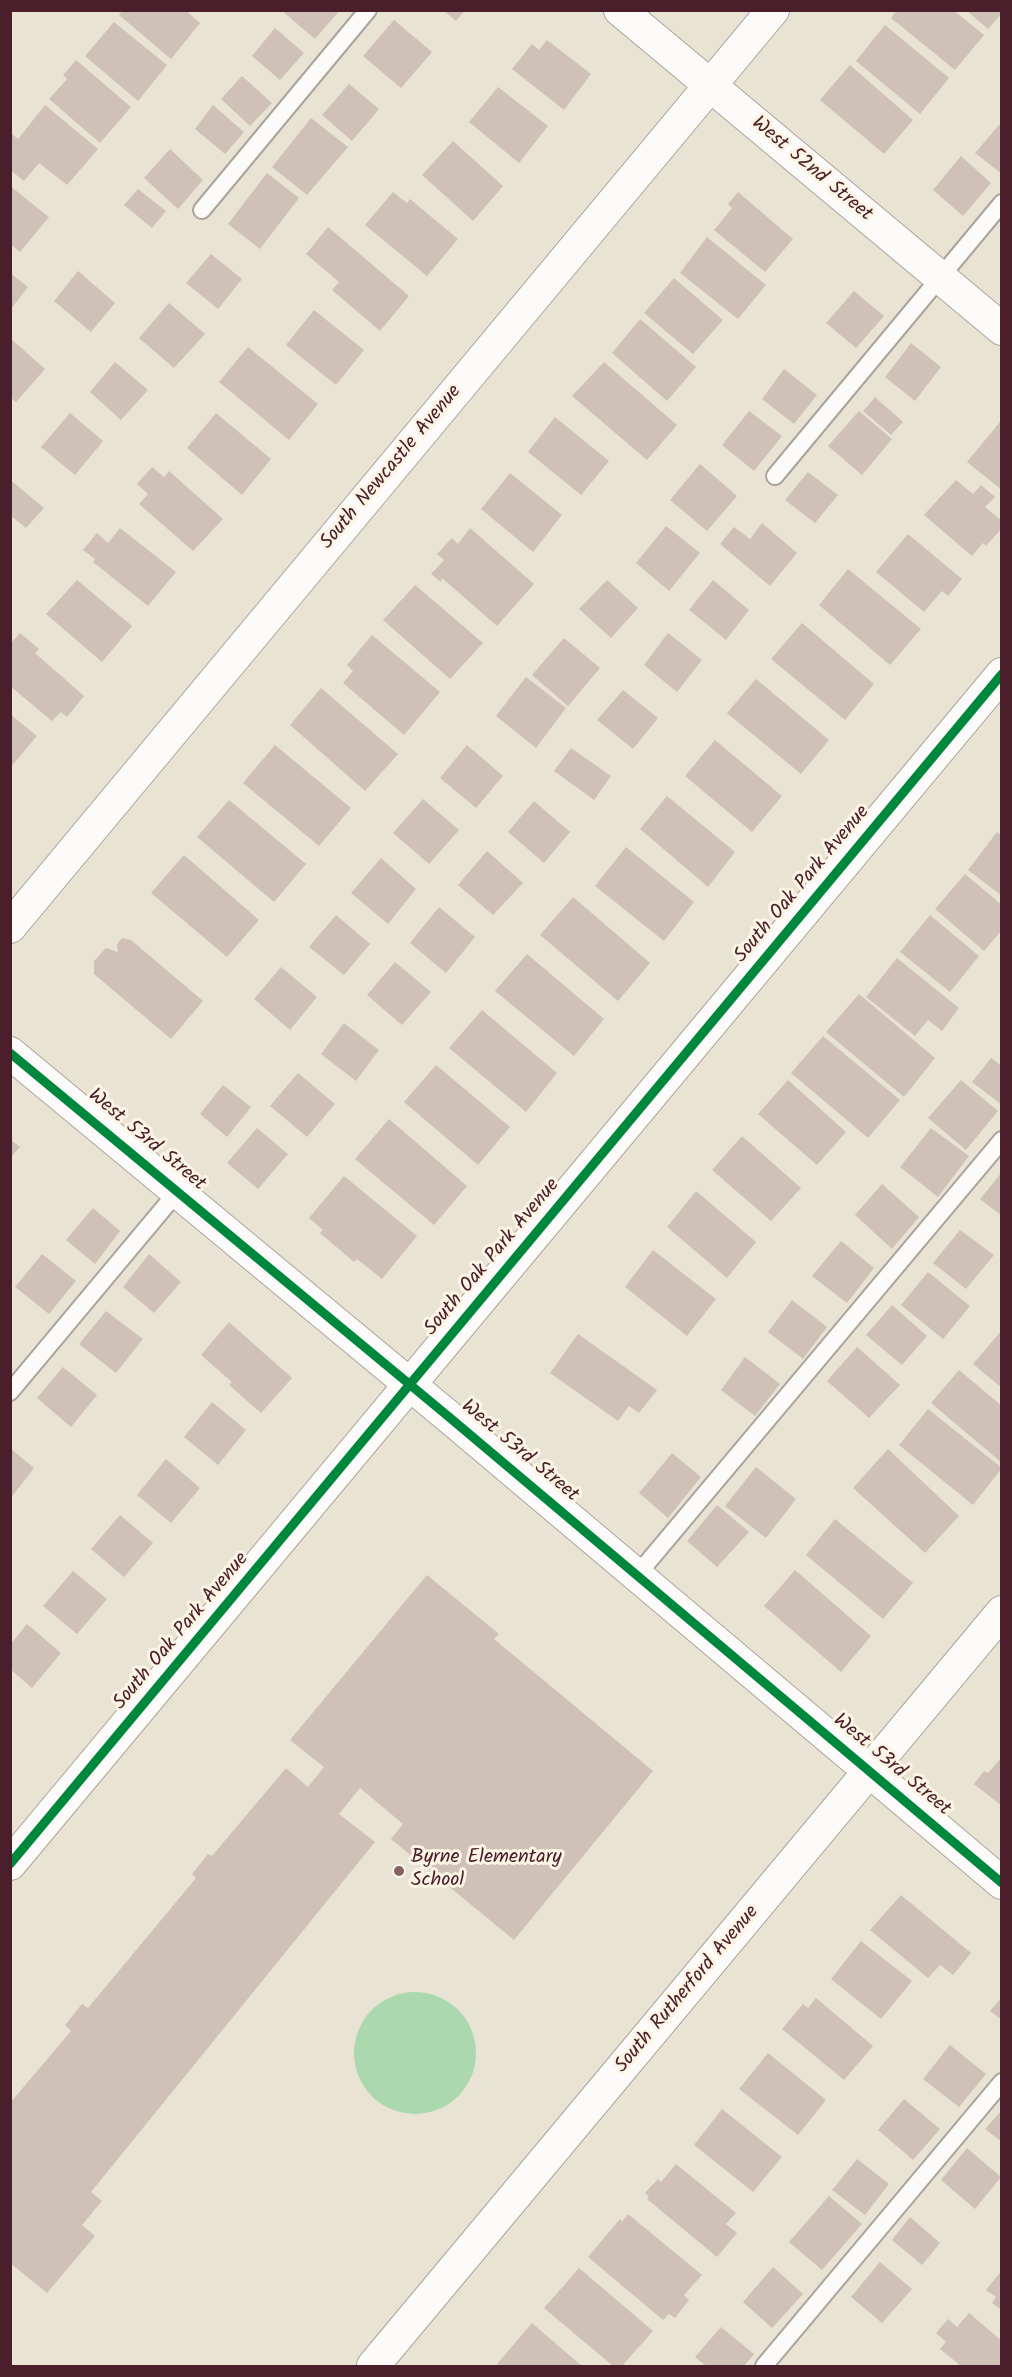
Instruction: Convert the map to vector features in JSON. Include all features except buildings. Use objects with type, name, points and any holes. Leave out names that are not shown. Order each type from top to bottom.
[{"type":"street","name":"West 52nd Street","points":[[620,10],[1002,329]]},
{"type":"street","name":"South Newcastle Avenue","points":[[10,927],[773,10]]},
{"type":"street","name":"South Oak Park Avenue","points":[[10,1864],[1002,674]]},
{"type":"street","name":"West 53rd Street","points":[[10,1053],[411,1385],[1002,1883]]},
{"type":"street","name":"South Rutherford Avenue","points":[[373,2367],[1002,1612]]},
{"type":"lane","points":[[202,210],[368,10]]},
{"type":"lane","points":[[775,476],[1002,203]]},
{"type":"lane","points":[[637,1575],[1002,1140]]},
{"type":"lane","points":[[10,1392],[178,1191]]},
{"type":"lane","points":[[764,2367],[1002,2082]]},
{"type":"green space","points":[[415,1992],[438,1997],[449,2002],[458,2010],[466,2019],[471,2030],[476,2053],[471,2076],[466,2087],[458,2096],[449,2104],[438,2109],[415,2114],[392,2109],[381,2104],[372,2096],[364,2087],[359,2076],[354,2053],[359,2030],[364,2019],[372,2010],[381,2002],[392,1997]]},
{"type":"cycle path","points":[[10,1864],[1002,674]]},
{"type":"cycle path","points":[[10,1053],[449,1417],[1002,1883]]},
{"type":"place","name":"Byrne Elementary School","points":[[399,1871]]}]
